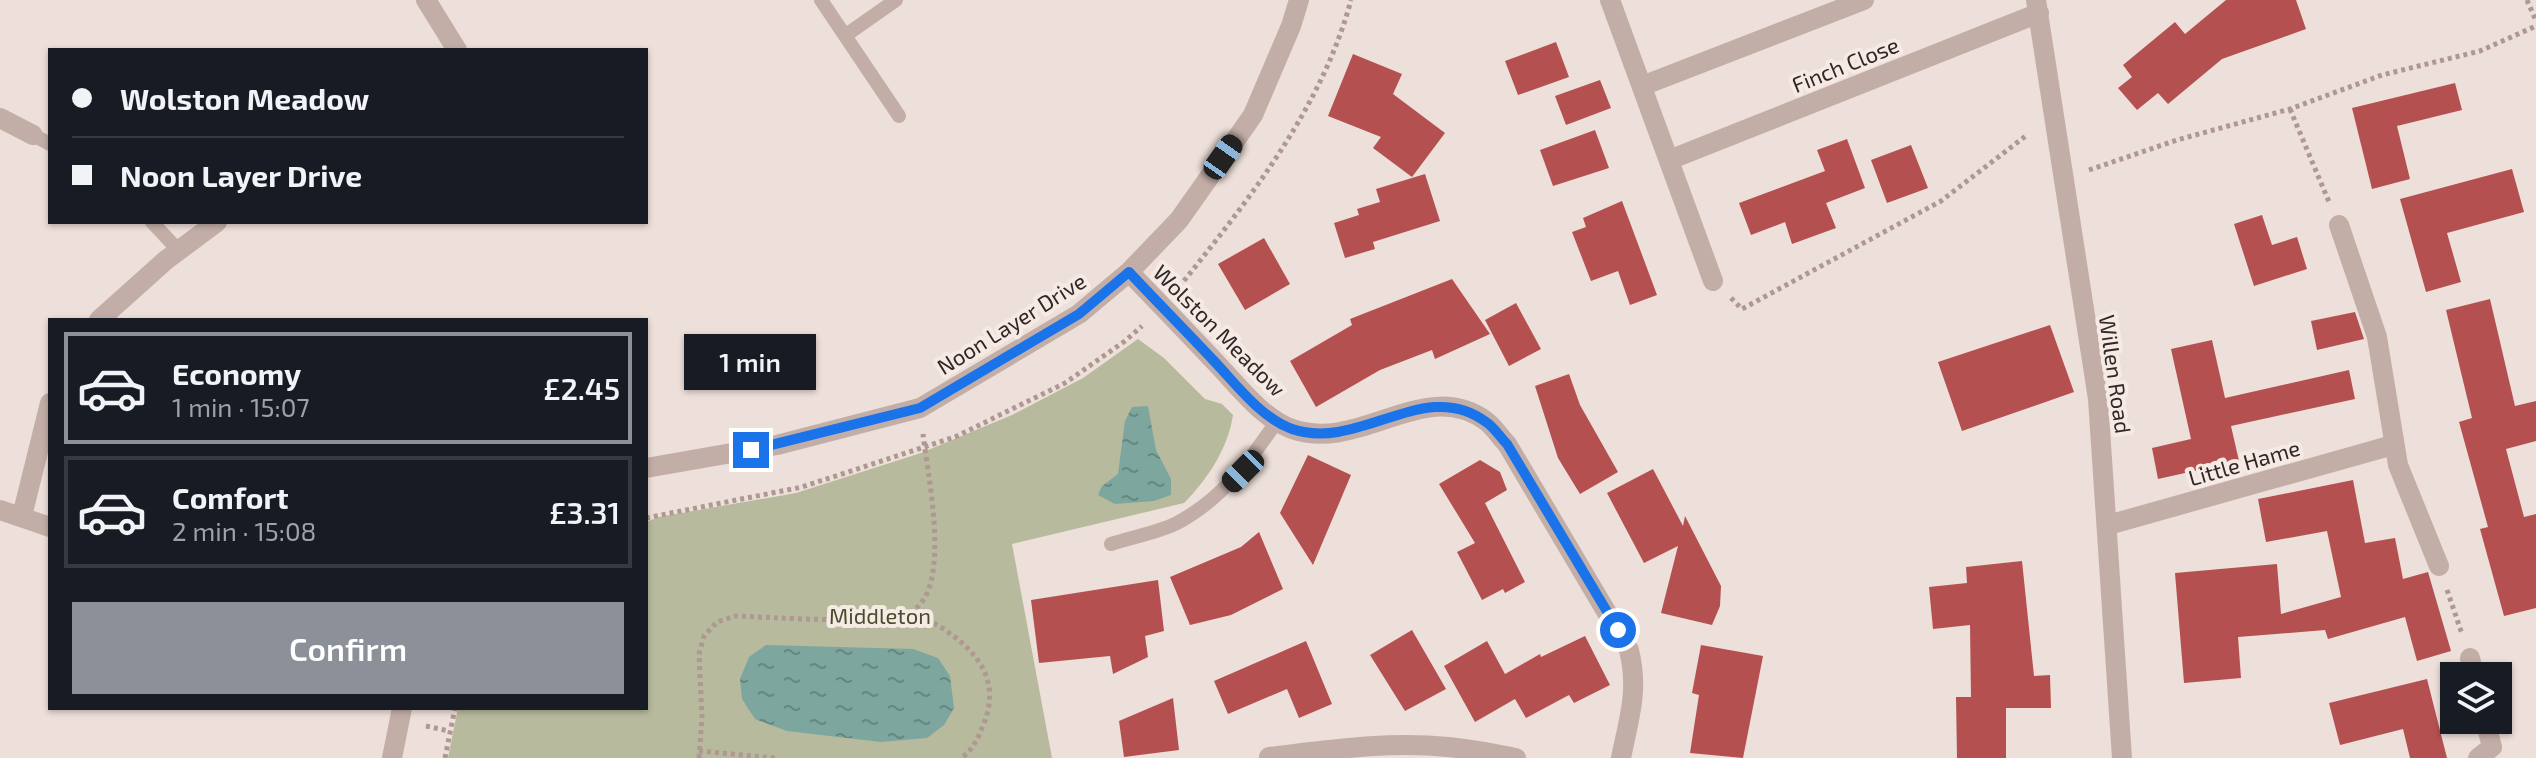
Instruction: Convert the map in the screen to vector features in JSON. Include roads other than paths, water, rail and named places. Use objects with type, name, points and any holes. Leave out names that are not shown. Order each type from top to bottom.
[{"type":"street","points":[[426,0],[456,48]]},
{"type":"street","name":"Noon Layer Drive","points":[[648,468],[777,445],[920,408],[1079,314],[1129,272],[1179,220],[1253,115],[1299,0]]},
{"type":"street","points":[[1610,0],[1713,281]]},
{"type":"street","points":[[1642,86],[1864,0]]},
{"type":"street","name":"Willen Road","points":[[2038,7],[2098,399],[2122,758]]},
{"type":"street","name":"Finch Close","points":[[1669,160],[2038,7]]},
{"type":"street","points":[[0,118],[41,139]]},
{"type":"street","points":[[101,318],[214,224]]},
{"type":"street","points":[[2339,225],[2377,337],[2390,404],[2393,445],[2409,495],[2439,566]]},
{"type":"street","name":"Wolston Meadow","points":[[1129,272],[1253,401],[1292,429],[1316,434],[1340,434],[1436,405],[1467,410],[1488,423],[1507,444],[1629,650],[1635,688],[1621,758]]},
{"type":"street","points":[[22,516],[48,411]]},
{"type":"street","name":"Little Hame","points":[[2108,525],[2393,445]]},
{"type":"street","points":[[0,510],[48,526]]},
{"type":"street","points":[[392,758],[402,710]]},
{"type":"street","points":[[2478,758],[2492,747],[2489,734]]},
{"type":"street","points":[[1269,757],[1449,747],[1516,758]]},
{"type":"lane","points":[[821,0],[899,116]]},
{"type":"lane","points":[[846,35],[896,0]]},
{"type":"lane","points":[[154,224],[179,251]]},
{"type":"lane","name":"Wolston Meadow","points":[[1111,544],[1174,525],[1212,501],[1243,471],[1277,421]]},
{"type":"water","points":[[1148,406],[1156,450],[1171,479],[1171,495],[1154,501],[1115,504],[1098,495],[1102,486],[1118,474],[1125,421],[1132,407]]},
{"type":"water","points":[[766,645],[913,649],[938,658],[950,676],[954,708],[944,725],[927,738],[881,742],[787,731],[755,719],[742,699],[740,679],[749,657]]},
{"type":"park label","name":"Middleton","points":[[880,615]]}]
